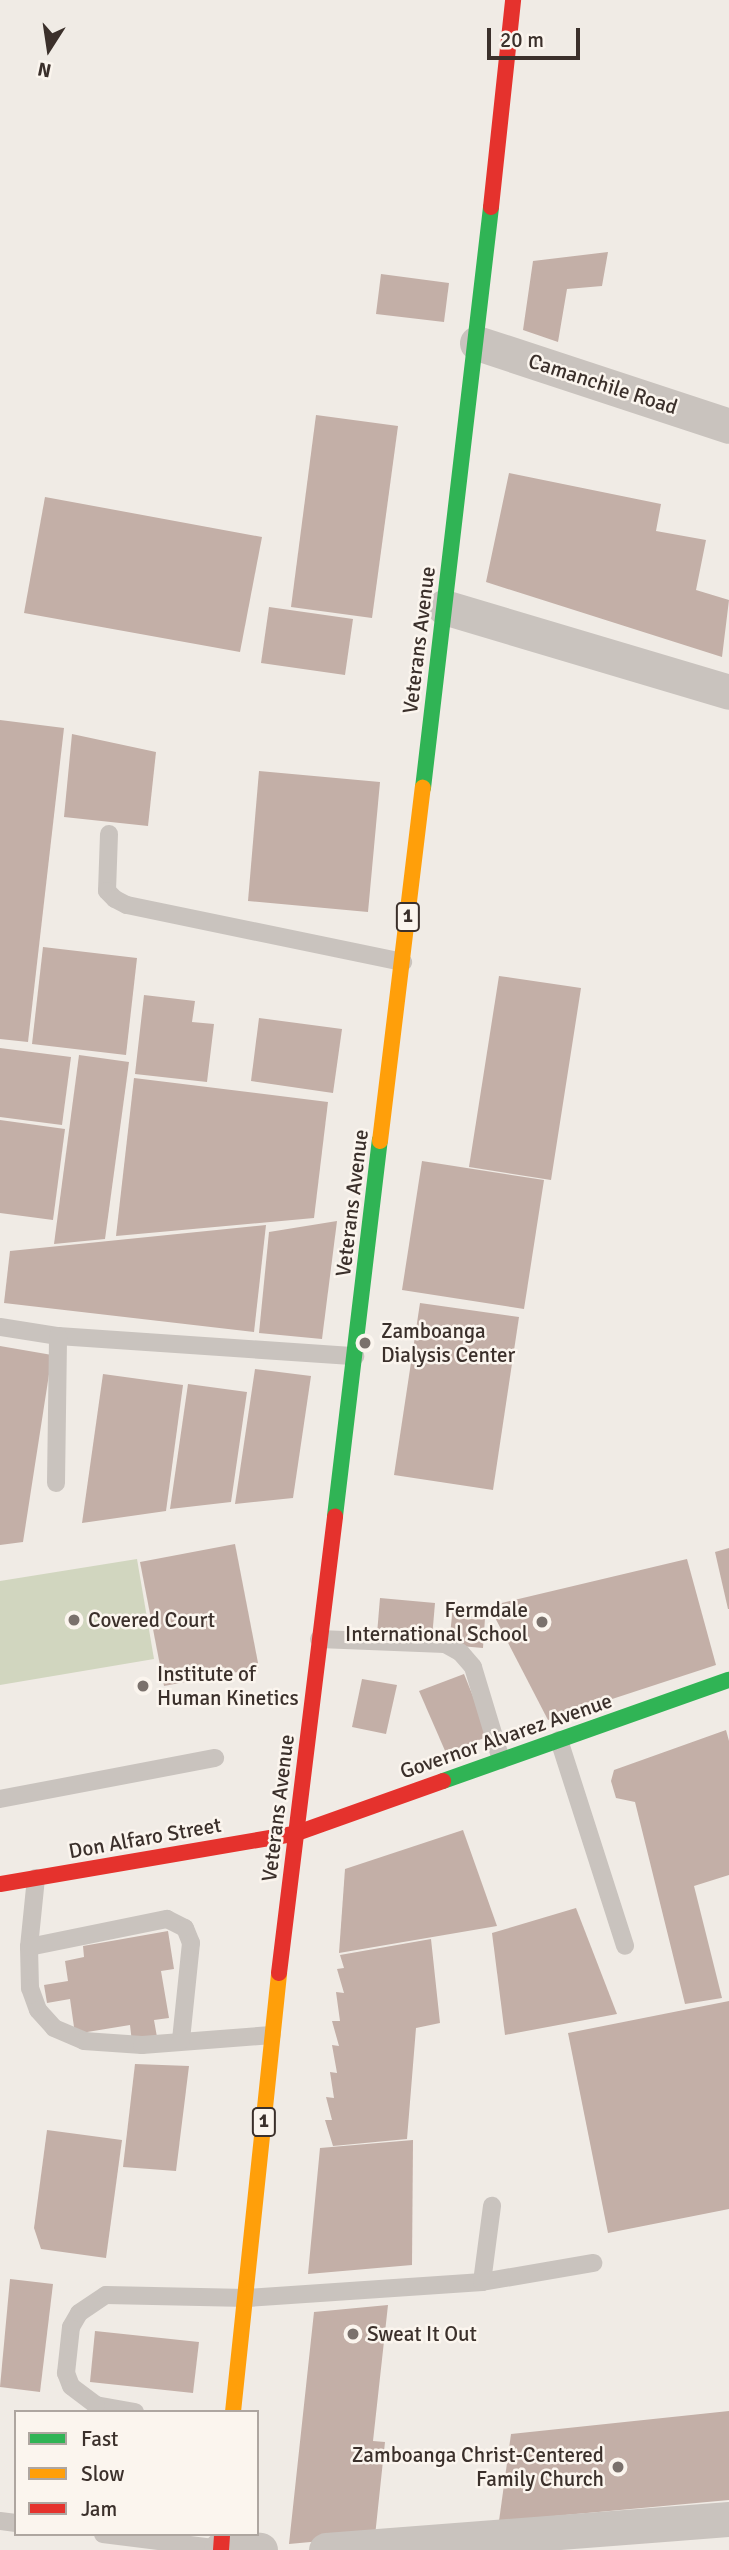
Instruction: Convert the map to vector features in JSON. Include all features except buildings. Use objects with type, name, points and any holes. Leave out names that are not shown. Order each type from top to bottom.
[{"type":"main road","name":"Veterans Avenue","points":[[233,2410],[247,2298],[272,2035],[477,343],[513,0]]},
{"type":"main road","name":"Governor Alvarez Avenue","points":[[297,1833],[729,1680]]},
{"type":"main road","name":"Don Alfaro Street","points":[[0,1885],[297,1833]]},
{"type":"street","name":"Camanchile Road","points":[[477,343],[729,426]]},
{"type":"street","points":[[444,607],[729,692]]},
{"type":"street","points":[[326,2550],[729,2519]]},
{"type":"street","points":[[221,2550],[260,2550]]},
{"type":"lane","points":[[110,834],[107,891],[127,905],[403,962]]},
{"type":"lane","points":[[0,1327],[58,1336],[355,1356]]},
{"type":"lane","points":[[56,1483],[58,1336]]},
{"type":"lane","points":[[319,1639],[445,1644],[461,1653],[473,1667],[501,1760]]},
{"type":"lane","points":[[559,1740],[625,1946]]},
{"type":"lane","points":[[0,1799],[215,1758]]},
{"type":"lane","points":[[36,1878],[29,1947],[30,1988],[38,2010],[67,2036],[84,2041],[142,2045],[272,2035]]},
{"type":"lane","points":[[29,1947],[167,1919],[185,1928],[191,1943],[181,2040]]},
{"type":"lane","points":[[482,2282],[492,2206]]},
{"type":"lane","points":[[125,2410],[96,2404],[71,2386],[66,2373],[71,2327],[79,2313],[106,2295],[247,2298],[482,2282],[593,2263]]},
{"type":"lane","points":[[118,2536],[221,2550]]},
{"type":"green space","name":"Covered Court","points":[[137,1559],[154,1659],[0,1685],[0,1581]]},
{"type":"traffic: fast","points":[[423,788],[491,207]]},
{"type":"traffic: fast","points":[[335,1516],[380,1141]]},
{"type":"traffic: fast","points":[[443,1781],[729,1680]]},
{"type":"traffic: slow","points":[[380,1141],[423,788]]},
{"type":"traffic: slow","points":[[233,2410],[279,1973]]},
{"type":"traffic: jam","points":[[491,207],[513,0]]},
{"type":"traffic: jam","points":[[279,1973],[335,1516]]},
{"type":"traffic: jam","points":[[0,1884],[297,1833],[443,1781]]},
{"type":"traffic: jam","points":[[221,2550],[222,2536]]},
{"type":"place","name":"Zamboanga Dialysis Center","points":[[365,1343]]},
{"type":"place","name":"Covered Court","points":[[74,1620]]},
{"type":"place","name":"Fermdale International School","points":[[542,1622]]},
{"type":"place","name":"Institute of Human Kinetics","points":[[143,1686]]},
{"type":"place","name":"Sweat It Out","points":[[353,2334]]},
{"type":"place","name":"Zamboanga Christ-Centered Family Church","points":[[618,2467]]}]
